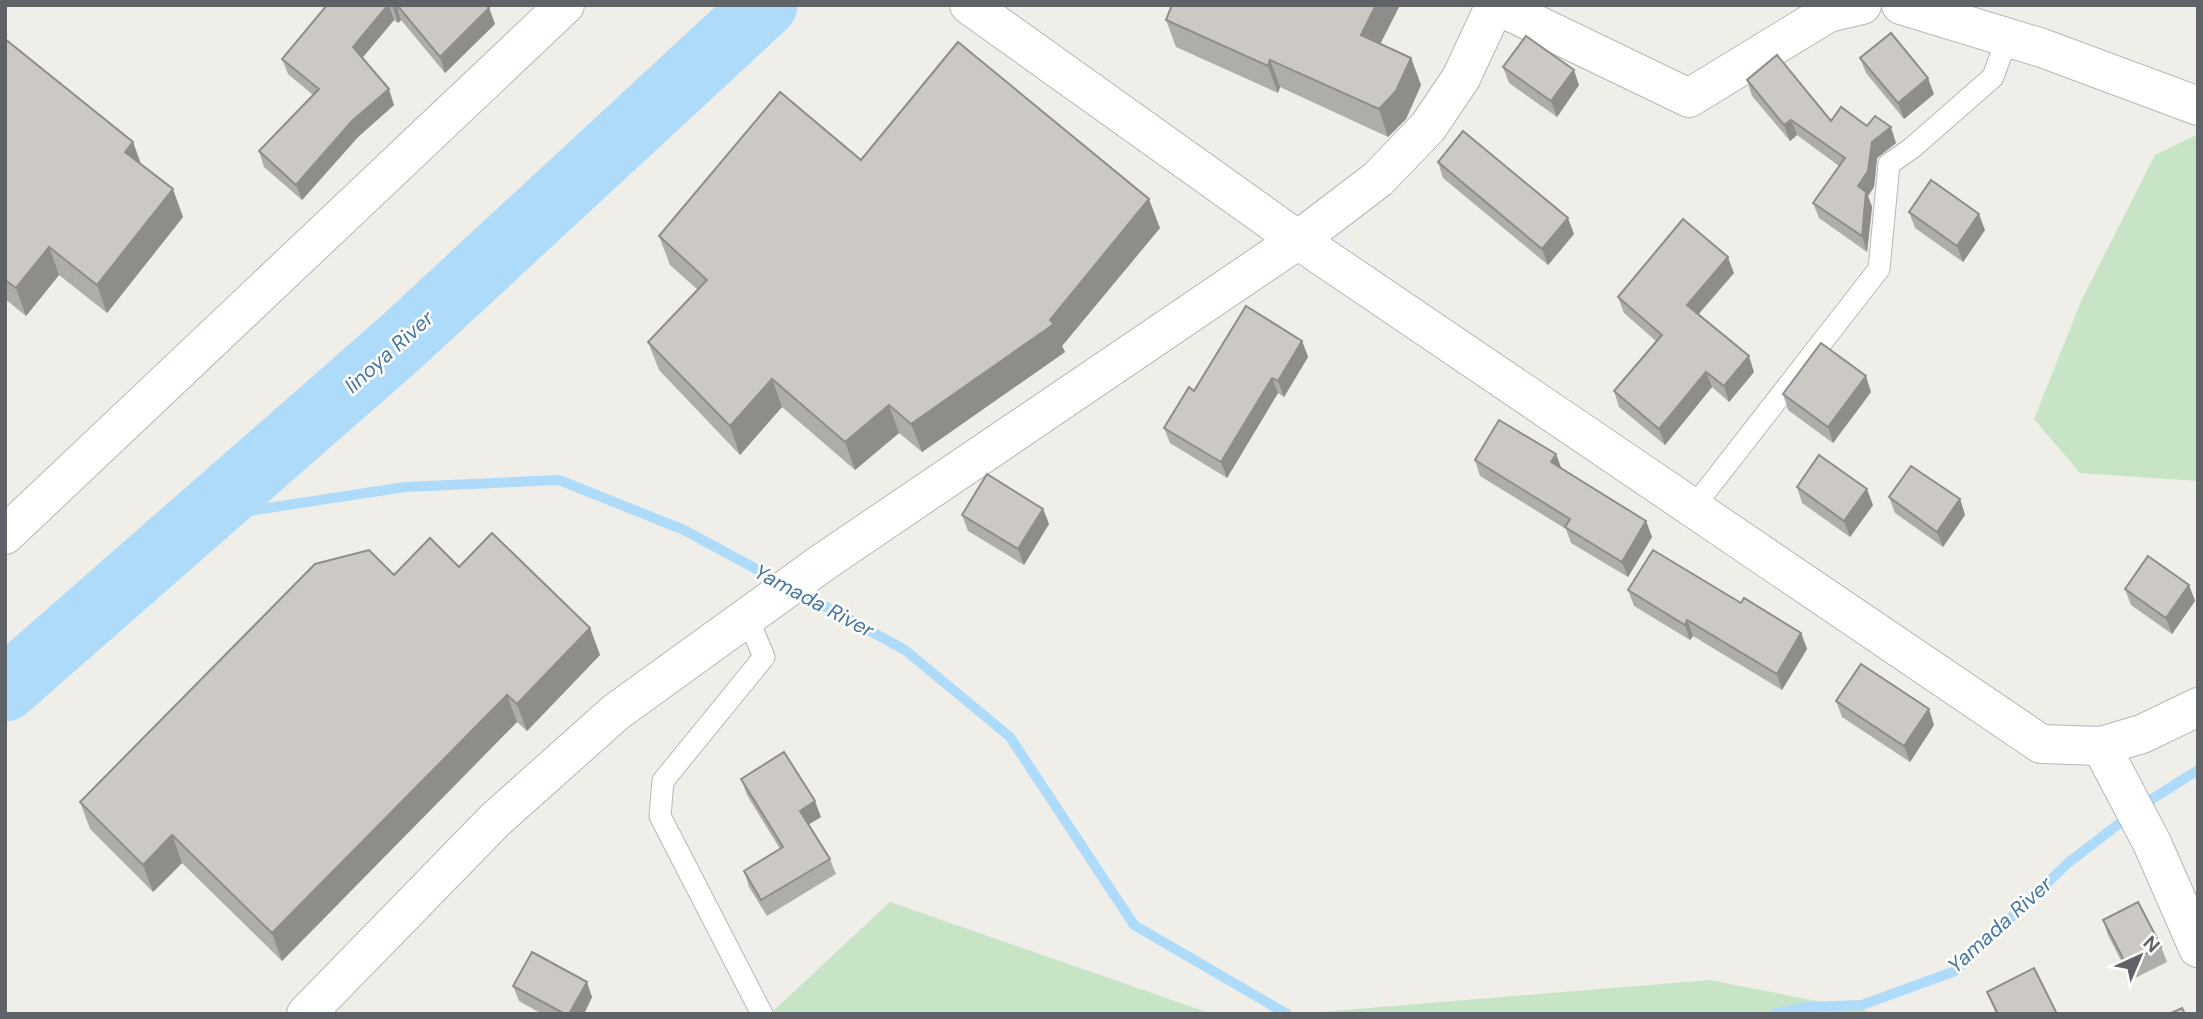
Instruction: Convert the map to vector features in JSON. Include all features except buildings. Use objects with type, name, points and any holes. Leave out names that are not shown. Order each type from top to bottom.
[{"type":"street","points":[[5,535],[565,5]]},
{"type":"street","points":[[969,5],[1298,240],[2041,744],[2108,758],[2142,734],[2197,707]]},
{"type":"street","points":[[306,1014],[495,820],[616,712],[822,563],[1298,240],[1378,179],[1428,127],[1461,78],[1495,5],[1689,98],[1828,13],[1861,5]]},
{"type":"street","points":[[1901,5],[2042,48],[2198,106]]},
{"type":"street","points":[[2108,758],[2152,844],[2198,948]]},
{"type":"lane","points":[[1692,509],[1879,268],[1889,164],[1912,148],[1993,77],[2007,38]]},
{"type":"lane","points":[[756,612],[764,657],[663,781],[660,816],[762,1014]]},
{"type":"green space","points":[[2198,134],[2198,481],[2080,473],[2034,419],[2082,299],[2155,155]]},
{"type":"green space","points":[[890,902],[1212,1014],[770,1014]]},
{"type":"green space","points":[[1710,980],[1882,1014],[1296,1014]]},
{"type":"waterway","name":"Iinoya River","points":[[5,689],[400,343],[765,5]]},
{"type":"waterway","name":"Yamada River","points":[[203,518],[405,487],[559,480],[684,530],[782,583]]},
{"type":"waterway","name":"Yamada River","points":[[797,591],[905,650],[1010,737],[1134,925],[1287,1014]]},
{"type":"waterway","name":"Yamada River","points":[[2141,806],[2198,770]]},
{"type":"waterway","name":"Yamada River","points":[[1774,1014],[1807,1007],[1862,1005],[1955,971],[2068,863],[2129,816]]}]
